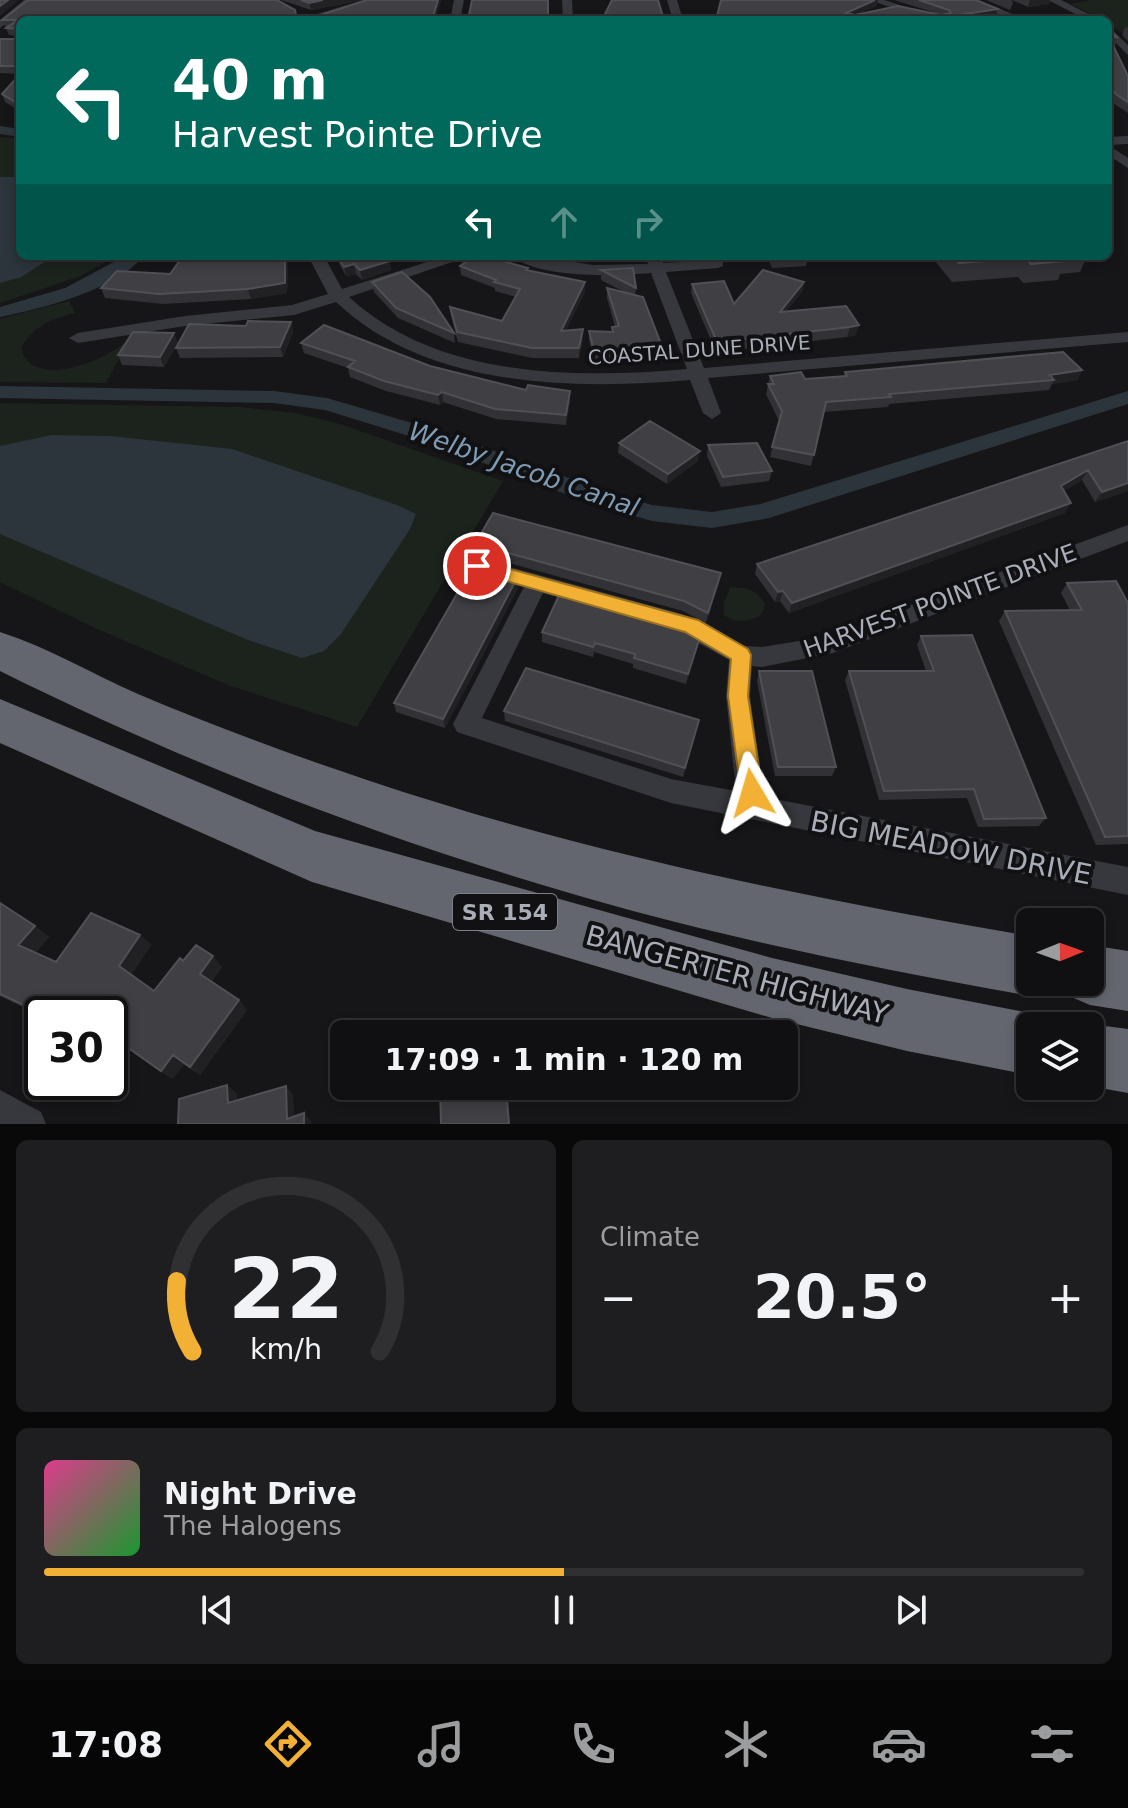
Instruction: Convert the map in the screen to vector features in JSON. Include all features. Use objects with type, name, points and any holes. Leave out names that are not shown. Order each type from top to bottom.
[{"type":"highway","name":"SR 154","points":[[0,650],[129,711],[260,765],[394,812],[539,857],[866,938],[1016,964]]},
{"type":"highway","name":"BANGERTER HIGHWAY","points":[[0,720],[312,856],[772,988],[907,1020],[1016,1041]]},
{"type":"highway","points":[[1104,977],[1128,981]]},
{"type":"highway","points":[[1104,1057],[1128,1061]]},
{"type":"street","points":[[0,25],[30,0]]},
{"type":"street","points":[[321,16],[375,0]]},
{"type":"street","points":[[874,0],[928,16]]},
{"type":"street","points":[[969,0],[1011,16]]},
{"type":"street","points":[[1053,0],[1087,16]]},
{"type":"street","points":[[881,12],[895,6]]},
{"type":"street","points":[[295,10],[306,16]]},
{"type":"street","points":[[1112,34],[1128,52]]},
{"type":"street","name":"COASTAL DUNE DRIVE","points":[[318,260],[325,278],[339,297],[380,330],[411,345],[489,368],[584,380],[698,374],[1128,337]]},
{"type":"street","points":[[78,338],[185,321],[280,313],[450,260]]},
{"type":"street","points":[[537,260],[578,270],[654,262],[718,263]]},
{"type":"street","points":[[654,262],[712,413]]},
{"type":"street","name":"HARVEST POINTE DRIVE","points":[[741,655],[772,656],[812,650],[1128,533]]},
{"type":"street","points":[[477,566],[691,626],[741,655],[738,696],[751,778],[752,809]]},
{"type":"street","name":"BIG MEADOW DRIVE","points":[[537,583],[466,724],[671,791],[1128,881]]},
{"type":"street","points":[[0,1107],[29,1124]]},
{"type":"shaded area","points":[[1091,0],[1128,0],[1128,36],[1112,26],[1112,16],[1094,16],[1071,4]]},
{"type":"shaded area","points":[[0,137],[16,138],[16,260],[109,260],[81,276],[0,303]]},
{"type":"shaded area","points":[[0,177],[16,177],[16,260],[48,260],[21,277],[0,283]]},
{"type":"shaded area","points":[[69,301],[75,313],[44,324],[31,334],[21,348],[28,361],[40,368],[55,370],[90,362],[121,346],[131,337],[106,383],[0,382],[0,319]]},
{"type":"shaded area","points":[[0,403],[240,407],[295,413],[340,424],[503,481],[357,727],[228,685],[97,629],[0,582]]},
{"type":"shaded area","points":[[52,435],[110,436],[232,449],[416,514],[410,529],[341,634],[324,651],[302,658],[248,640],[0,534],[0,446]]},
{"type":"shaded area","points":[[731,587],[747,589],[759,596],[765,605],[761,615],[742,621],[724,615],[724,602]]},
{"type":"building","points":[[28,0],[277,0],[295,10],[296,15],[321,15],[367,0],[438,0],[433,16],[16,16],[16,20],[2,20]]},
{"type":"building","points":[[472,0],[548,0],[548,16],[469,16]]},
{"type":"building","points":[[612,0],[658,0],[663,16],[604,16]]},
{"type":"building","points":[[721,0],[875,0],[846,13],[855,15],[898,6],[941,15],[951,13],[919,0],[976,0],[998,9],[952,16],[717,16]]},
{"type":"building","points":[[0,39],[16,39],[16,66],[0,66]]},
{"type":"building","points":[[1112,43],[1128,76],[1128,102],[1112,90]]},
{"type":"building","points":[[16,78],[16,103],[2,94]]},
{"type":"building","points":[[180,260],[285,260],[285,283],[248,289],[159,294],[101,288],[117,271],[170,274]]},
{"type":"building","points":[[340,260],[390,261],[360,270],[354,264],[344,267]]},
{"type":"building","points":[[468,260],[499,260],[528,268],[526,270],[585,282],[561,331],[583,329],[579,348],[532,348],[457,332],[450,307],[502,321],[520,289],[494,282],[496,280],[460,266]]},
{"type":"building","points":[[956,260],[999,260],[959,263]]},
{"type":"building","points":[[1028,260],[1066,261],[1031,264]]},
{"type":"building","points":[[633,268],[636,288],[601,270]]},
{"type":"building","points":[[763,270],[804,282],[780,312],[846,306],[859,325],[717,342],[692,284],[724,281],[734,304]]},
{"type":"building","points":[[402,272],[430,297],[454,333],[396,308],[372,282]]},
{"type":"building","points":[[607,288],[643,297],[663,349],[594,351],[589,331],[613,332],[612,327],[619,326]]},
{"type":"building","points":[[248,321],[291,322],[280,347],[176,348],[189,324],[246,326]]},
{"type":"building","points":[[324,325],[430,366],[526,390],[528,385],[570,391],[566,415],[495,409],[442,392],[438,395],[384,381],[348,367],[355,361],[301,343]]},
{"type":"building","points":[[133,332],[174,333],[160,357],[118,355]]},
{"type":"building","points":[[1063,352],[1082,370],[1050,375],[1054,380],[826,402],[814,455],[772,447],[782,411],[768,384],[774,384],[770,376],[801,372],[805,379],[847,376],[845,372]]},
{"type":"building","points":[[650,421],[700,451],[668,474],[619,443]]},
{"type":"building","points":[[1128,441],[1128,483],[1102,492],[1088,470],[1061,486],[1071,503],[792,603],[783,591],[778,592],[757,564]]},
{"type":"building","points":[[757,443],[772,471],[723,477],[708,445]]},
{"type":"building","points":[[493,513],[721,573],[708,613],[684,601],[475,544]]},
{"type":"building","points":[[473,566],[517,578],[443,719],[394,703]]},
{"type":"building","points":[[1116,581],[1128,603],[1128,836],[1105,837],[1005,611],[1082,610],[1067,583]]},
{"type":"building","points":[[561,591],[675,623],[700,637],[688,674],[634,658],[635,654],[595,643],[593,647],[542,632]]},
{"type":"building","points":[[972,635],[1046,818],[984,819],[974,789],[884,791],[849,671],[934,671],[921,636]]},
{"type":"building","points":[[526,668],[699,720],[685,768],[504,711]]},
{"type":"building","points":[[759,671],[812,671],[836,767],[778,767]]},
{"type":"building","points":[[0,903],[35,926],[18,945],[56,962],[91,913],[140,935],[119,966],[154,991],[180,958],[183,961],[196,945],[213,956],[200,974],[239,1000],[190,1067],[173,1055],[161,1071],[128,1048],[128,996],[24,996],[24,1005],[0,994]]},
{"type":"building","points":[[227,1085],[228,1103],[286,1086],[287,1119],[304,1113],[304,1124],[178,1124],[179,1099]]},
{"type":"building","points":[[440,1100],[507,1100],[509,1124],[441,1124]]},
{"type":"waterway","name":"Welby Jacob Canal","points":[[0,130],[16,132]]},
{"type":"waterway","name":"Welby Jacob Canal","points":[[0,312],[71,292],[131,260]]},
{"type":"waterway","name":"Welby Jacob Canal","points":[[0,392],[274,397],[327,404],[432,436],[600,498],[652,513],[712,520],[761,512],[1128,397]]},
{"type":"route","points":[[477,566],[691,626],[741,655],[738,696],[752,793]]}]
